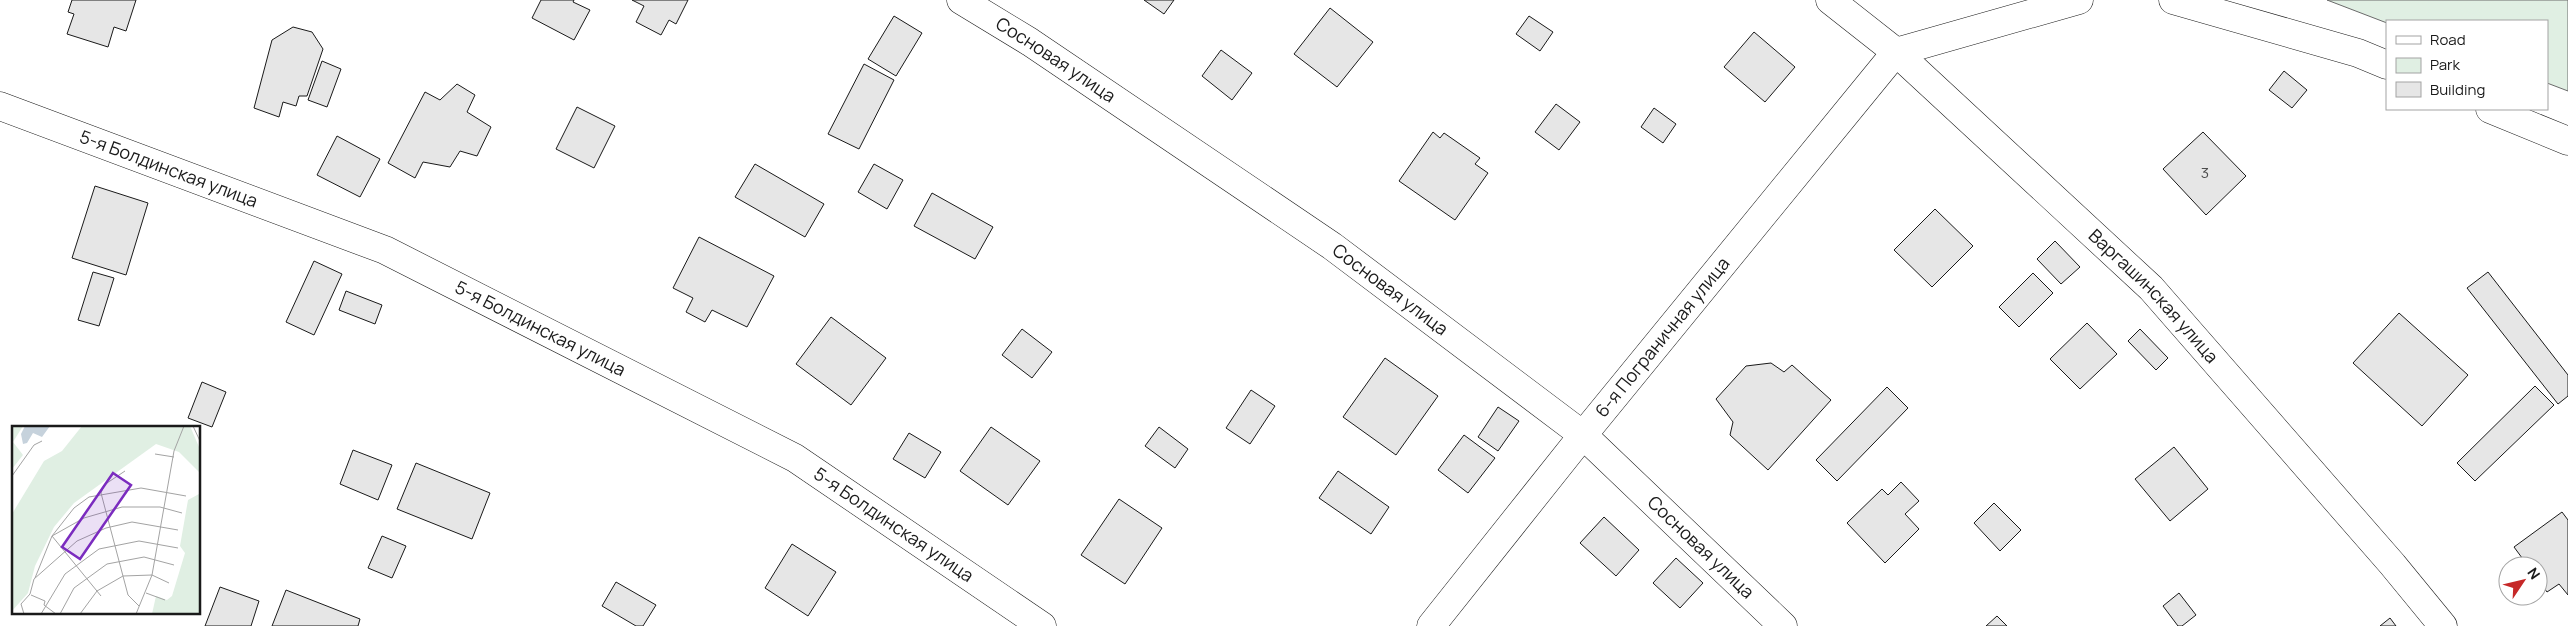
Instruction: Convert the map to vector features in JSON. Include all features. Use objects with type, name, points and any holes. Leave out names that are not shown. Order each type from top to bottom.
[{"type":"street","name":"Сосновая улица","points":[[961,0],[1030,42],[1332,246],[1583,435],[1782,626]]},
{"type":"street","name":"Варгашинская улица","points":[[1830,0],[1896,52],[2151,288],[2393,565],[2443,626]]},
{"type":"street","points":[[1896,52],[2080,0]]},
{"type":"street","points":[[2173,0],[2358,53],[2386,65]]},
{"type":"street","name":"6-я Пограничная улица","points":[[1431,626],[1583,435],[1896,52]]},
{"type":"street","name":"5-я Болдинская улица","points":[[0,106],[385,250],[795,458],[1042,626]]},
{"type":"street","points":[[2492,110],[2568,141]]},
{"type":"green space","points":[[2327,0],[2568,0],[2568,91],[2548,83],[2548,20],[2386,20],[2386,23]]},
{"type":"building","points":[[72,0],[136,0],[126,31],[114,27],[108,47],[67,34],[74,14],[68,12]]},
{"type":"building","points":[[541,0],[574,0],[573,2],[590,10],[574,40],[532,18]]},
{"type":"building","points":[[632,0],[688,0],[676,24],[669,20],[661,35],[636,22],[644,6]]},
{"type":"building","points":[[1144,0],[1174,0],[1164,14]]},
{"type":"building","points":[[1330,8],[1373,42],[1337,87],[1294,54]]},
{"type":"building","points":[[894,16],[922,33],[896,76],[868,59]]},
{"type":"building","points":[[1529,16],[1553,32],[1540,51],[1516,34]]},
{"type":"building","points":[[293,27],[312,32],[323,49],[307,96],[299,96],[296,106],[283,102],[279,117],[254,108],[272,40]]},
{"type":"building","points":[[1754,32],[1795,67],[1765,102],[1724,67]]},
{"type":"building","points":[[1221,50],[1252,73],[1232,100],[1202,76]]},
{"type":"building","points":[[322,61],[341,69],[327,107],[308,100]]},
{"type":"building","points":[[864,64],[894,80],[859,149],[828,134]]},
{"type":"building","points":[[2284,71],[2307,90],[2292,108],[2269,90]]},
{"type":"building","points":[[457,84],[475,95],[467,112],[491,127],[477,156],[460,151],[450,167],[423,162],[415,178],[388,163],[425,92],[440,100]]},
{"type":"building","points":[[1556,104],[1580,122],[1559,150],[1535,132]]},
{"type":"building","points":[[577,107],[615,126],[594,168],[556,149]]},
{"type":"building","points":[[1654,108],[1676,124],[1663,143],[1641,127]]},
{"type":"building","points":[[1433,132],[1440,138],[1444,133],[1480,158],[1475,164],[1488,173],[1455,220],[1399,181]]},
{"type":"building","points":[[2203,132],[2246,176],[2206,215],[2163,169]]},
{"type":"building","points":[[337,136],[380,159],[360,197],[317,175]]},
{"type":"building","points":[[755,164],[824,204],[805,237],[735,197]]},
{"type":"building","points":[[874,164],[903,180],[887,209],[858,192]]},
{"type":"building","points":[[95,186],[148,203],[126,275],[72,258]]},
{"type":"building","points":[[932,193],[993,227],[975,259],[914,226]]},
{"type":"building","points":[[1935,209],[1973,246],[1932,287],[1894,250]]},
{"type":"building","points":[[699,237],[774,276],[747,327],[712,310],[705,322],[686,312],[693,298],[673,288]]},
{"type":"building","points":[[2055,241],[2080,267],[2061,284],[2037,259]]},
{"type":"building","points":[[314,261],[342,274],[314,335],[286,322]]},
{"type":"building","points":[[93,272],[114,278],[99,326],[78,320]]},
{"type":"building","points":[[2488,272],[2568,375],[2568,396],[2558,404],[2467,288]]},
{"type":"building","points":[[2033,273],[2053,293],[2019,327],[1999,307]]},
{"type":"building","points":[[346,291],[382,305],[375,324],[339,310]]},
{"type":"building","points":[[2399,313],[2468,375],[2422,426],[2353,363]]},
{"type":"building","points":[[831,317],[886,358],[851,405],[796,364]]},
{"type":"building","points":[[2087,323],[2117,354],[2080,389],[2050,359]]},
{"type":"building","points":[[1022,329],[1052,352],[1032,378],[1002,355]]},
{"type":"building","points":[[2140,329],[2168,358],[2156,370],[2128,341]]},
{"type":"building","points":[[1385,358],[1438,396],[1396,455],[1343,417]]},
{"type":"building","points":[[1771,363],[1784,372],[1792,365],[1831,400],[1768,470],[1730,435],[1733,422],[1716,399],[1746,366]]},
{"type":"building","points":[[202,382],[226,392],[212,427],[188,418]]},
{"type":"building","points":[[2535,386],[2554,405],[2475,481],[2457,463]]},
{"type":"building","points":[[1887,387],[1908,408],[1837,481],[1816,460]]},
{"type":"building","points":[[1251,390],[1275,406],[1250,444],[1226,428]]},
{"type":"building","points":[[1498,407],[1519,421],[1498,451],[1478,437]]},
{"type":"building","points":[[991,427],[1040,461],[1008,505],[960,471]]},
{"type":"building","points":[[1159,427],[1188,449],[1175,468],[1145,446]]},
{"type":"building","points":[[909,433],[941,452],[925,478],[893,459]]},
{"type":"building","points":[[1464,435],[1495,458],[1468,493],[1438,470]]},
{"type":"building","points":[[2174,447],[2208,489],[2170,521],[2135,479]]},
{"type":"building","points":[[353,450],[392,465],[378,500],[340,484]]},
{"type":"building","points":[[416,463],[490,493],[472,539],[397,509]]},
{"type":"building","points":[[1338,471],[1389,507],[1371,534],[1319,498]]},
{"type":"building","points":[[1901,482],[1919,501],[1905,514],[1919,529],[1885,563],[1847,523],[1882,489],[1888,495]]},
{"type":"building","points":[[1119,499],[1162,528],[1125,584],[1081,555]]},
{"type":"building","points":[[1994,503],[2021,530],[2000,551],[1974,523]]},
{"type":"building","points":[[2562,512],[2568,520],[2568,595],[2559,584],[2548,591],[2548,556],[2521,556],[2514,547]]},
{"type":"building","points":[[1604,517],[1639,550],[1616,576],[1580,543]]},
{"type":"building","points":[[382,536],[406,546],[392,578],[368,568]]},
{"type":"building","points":[[792,544],[836,572],[808,616],[765,588]]},
{"type":"building","points":[[1676,558],[1703,583],[1680,608],[1653,583]]},
{"type":"building","points":[[616,582],[656,605],[643,626],[636,626],[602,606]]},
{"type":"building","points":[[220,587],[259,601],[251,626],[205,626]]},
{"type":"building","points":[[286,590],[360,619],[358,626],[272,626]]},
{"type":"building","points":[[2179,593],[2196,615],[2182,626],[2178,626],[2163,606]]},
{"type":"building","points":[[1997,616],[2007,626],[1986,626]]},
{"type":"building","points":[[2390,618],[2396,626],[2380,626]]}]
